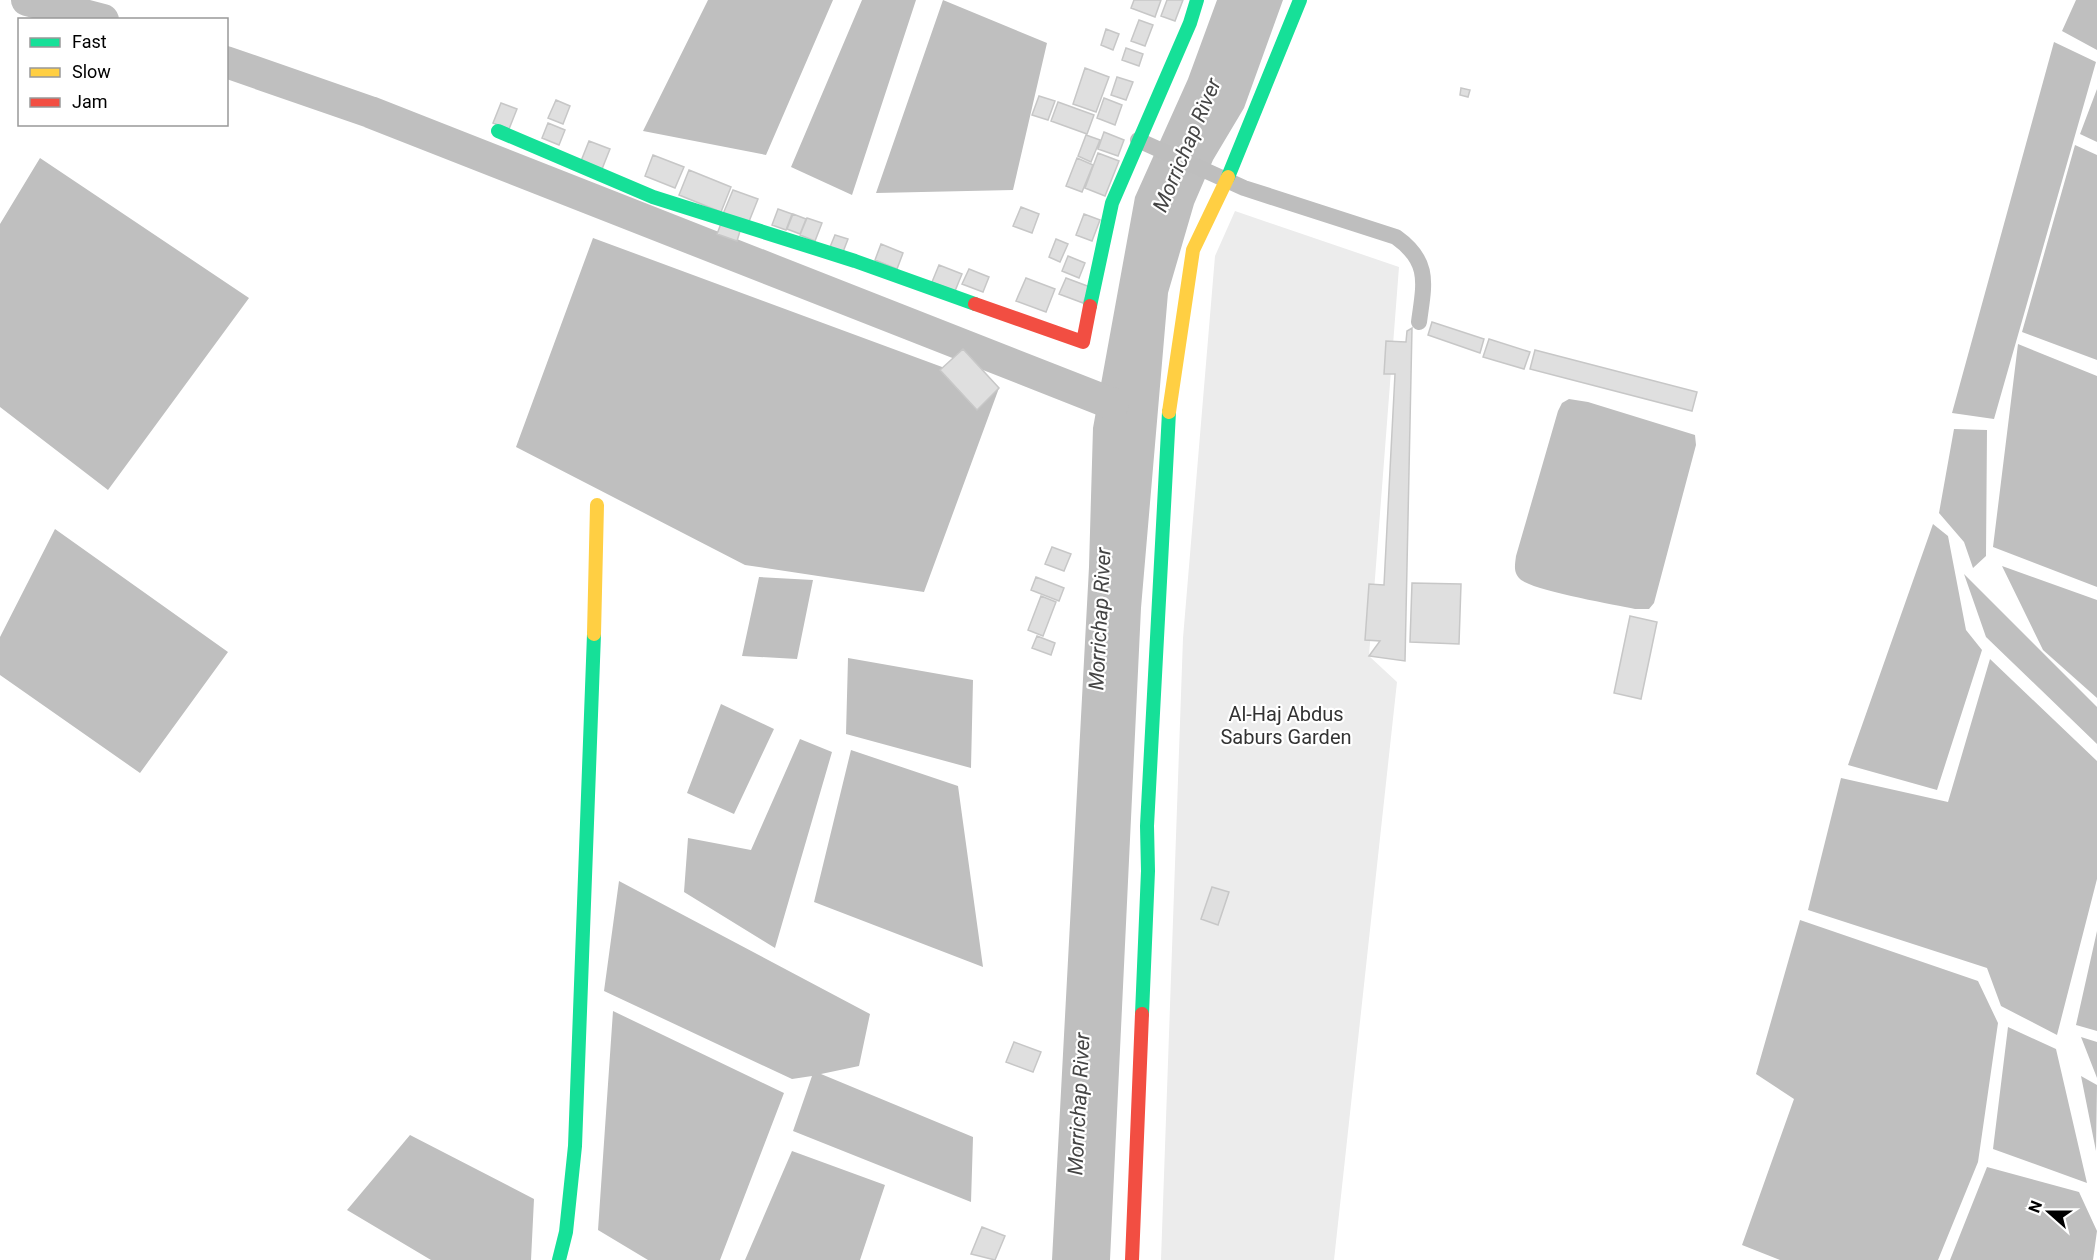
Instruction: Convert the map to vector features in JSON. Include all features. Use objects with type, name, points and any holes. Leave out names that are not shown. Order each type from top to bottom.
[{"type":"street","points":[[498,131],[653,197],[855,261],[1083,342],[1112,203],[1142,141],[1190,23],[1197,0]]},
{"type":"street","points":[[1132,1260],[1149,871],[1147,826],[1168,415],[1193,250],[1300,0]]},
{"type":"street","points":[[1142,141],[1223,179],[1396,237],[1407,245],[1424,271],[1419,322]]},
{"type":"street","points":[[559,1260],[566,1232],[575,1146],[583,876],[592,721],[597,505]]},
{"type":"green space","name":"Al-Haj Abdus Saburs Garden","points":[[1235,211],[1399,267],[1369,656],[1397,682],[1334,1260],[1161,1260],[1183,638],[1215,256]]},
{"type":"water","points":[[708,0],[833,0],[766,155],[643,131]]},
{"type":"water","points":[[862,0],[916,0],[852,195],[791,167]]},
{"type":"water","points":[[943,0],[1047,43],[1013,190],[876,193]]},
{"type":"water","name":"Morrichap River","points":[[1217,0],[1283,0],[1244,108],[1213,160],[1194,204],[1168,293],[1141,608],[1110,1260],[1052,1260],[1089,567],[1093,428],[1135,197],[1188,79]]},
{"type":"water","points":[[2076,0],[2097,0],[2097,50],[2062,31]]},
{"type":"water","points":[[2054,42],[2096,62],[1994,419],[1952,413]]},
{"type":"water","points":[[2097,89],[2097,142],[2080,134]]},
{"type":"water","points":[[2075,145],[2097,155],[2097,360],[2022,332]]},
{"type":"water","points":[[40,158],[249,298],[108,490],[0,407],[0,224]]},
{"type":"water","points":[[593,238],[999,388],[924,592],[745,565],[516,447]]},
{"type":"water","points":[[2018,344],[2097,376],[2097,587],[1993,547]]},
{"type":"water","points":[[1569,399],[1588,402],[1695,435],[1696,445],[1654,603],[1649,609],[1635,609],[1540,588],[1528,584],[1516,574],[1516,556],[1558,411],[1562,403]]},
{"type":"water","points":[[1954,429],[1987,430],[1986,556],[1973,568],[1964,542],[1939,513]]},
{"type":"water","points":[[1933,524],[1948,536],[1966,630],[1982,650],[1937,790],[1848,765]]},
{"type":"water","points":[[55,529],[228,652],[140,773],[0,675],[0,637]]},
{"type":"water","points":[[2002,566],[2097,600],[2097,698],[2043,650]]},
{"type":"water","points":[[1964,574],[2097,707],[2097,744],[1986,637]]},
{"type":"water","points":[[759,577],[813,580],[797,659],[742,656]]},
{"type":"water","points":[[848,658],[973,680],[971,768],[846,734]]},
{"type":"water","points":[[1990,659],[2097,761],[2097,879],[2057,1035],[2001,1006],[1987,968],[1808,910],[1841,778],[1948,802]]},
{"type":"water","points":[[721,704],[774,729],[734,814],[687,793]]},
{"type":"water","points":[[800,739],[832,752],[775,948],[684,892],[688,838],[751,850]]},
{"type":"water","points":[[851,750],[958,786],[983,967],[814,902]]},
{"type":"water","points":[[619,881],[870,1014],[859,1066],[821,1074],[973,1137],[971,1202],[793,1131],[812,1076],[792,1079],[604,991]]},
{"type":"water","points":[[1800,920],[1978,981],[1998,1023],[1978,1162],[1938,1260],[1780,1260],[1742,1245],[1794,1099],[1756,1074]]},
{"type":"water","points":[[2097,931],[2097,1031],[2076,1025]]},
{"type":"water","points":[[613,1011],[784,1093],[720,1260],[648,1260],[598,1230]]},
{"type":"water","points":[[2008,1027],[2056,1049],[2087,1183],[1993,1149]]},
{"type":"water","points":[[2081,1037],[2097,1042],[2097,1078]]},
{"type":"water","points":[[2081,1076],[2097,1085],[2096,1151]]},
{"type":"water","points":[[410,1135],[534,1199],[531,1260],[431,1260],[347,1210]]},
{"type":"water","points":[[792,1151],[885,1185],[860,1260],[745,1260]]},
{"type":"water","points":[[1987,1167],[2079,1192],[2097,1231],[2093,1260],[1950,1260]]},
{"type":"building","points":[[1134,0],[1161,0],[1155,17],[1131,8]]},
{"type":"building","points":[[1167,0],[1183,0],[1175,21],[1161,16]]},
{"type":"building","points":[[1139,20],[1153,25],[1145,46],[1131,41]]},
{"type":"building","points":[[1106,29],[1119,34],[1113,50],[1101,45]]},
{"type":"building","points":[[1126,48],[1143,54],[1139,66],[1122,60]]},
{"type":"building","points":[[1085,68],[1109,77],[1096,112],[1073,104]]},
{"type":"building","points":[[1117,77],[1133,82],[1126,100],[1111,95]]},
{"type":"building","points":[[1461,88],[1470,90],[1468,97],[1460,95]]},
{"type":"building","points":[[1039,96],[1055,101],[1048,120],[1032,115]]},
{"type":"building","points":[[1104,98],[1122,105],[1115,125],[1097,118]]},
{"type":"building","points":[[556,100],[570,106],[563,124],[548,118]]},
{"type":"building","points":[[1058,102],[1094,115],[1087,134],[1051,121]]},
{"type":"building","points":[[501,103],[517,109],[509,129],[493,123]]},
{"type":"building","points":[[548,123],[565,130],[559,145],[542,138]]},
{"type":"building","points":[[1104,132],[1124,140],[1118,156],[1098,149]]},
{"type":"building","points":[[1086,135],[1100,140],[1091,162],[1078,156]]},
{"type":"building","points":[[589,141],[610,149],[602,169],[581,161]]},
{"type":"building","points":[[1098,153],[1119,161],[1105,196],[1085,188]]},
{"type":"building","points":[[653,155],[684,167],[675,188],[645,176]]},
{"type":"building","points":[[1077,158],[1093,165],[1082,192],[1066,186]]},
{"type":"building","points":[[689,170],[731,187],[721,212],[679,195]]},
{"type":"building","points":[[733,190],[758,199],[748,224],[723,214]]},
{"type":"building","points":[[1021,207],[1039,214],[1032,233],[1013,226]]},
{"type":"building","points":[[778,209],[792,214],[786,230],[772,225]]},
{"type":"building","points":[[793,214],[806,219],[800,234],[787,229]]},
{"type":"building","points":[[1084,214],[1100,220],[1092,241],[1076,235]]},
{"type":"building","points":[[807,218],[822,223],[815,241],[800,235]]},
{"type":"building","points":[[722,221],[741,228],[737,241],[717,234]]},
{"type":"building","points":[[835,235],[848,239],[843,252],[830,247]]},
{"type":"building","points":[[1056,239],[1068,244],[1060,262],[1049,257]]},
{"type":"building","points":[[881,244],[903,253],[897,269],[875,260]]},
{"type":"building","points":[[1068,256],[1085,263],[1079,278],[1062,271]]},
{"type":"building","points":[[939,265],[962,274],[955,291],[932,282]]},
{"type":"building","points":[[969,269],[989,277],[983,292],[962,284]]},
{"type":"building","points":[[1026,278],[1055,289],[1046,312],[1016,301]]},
{"type":"building","points":[[1066,278],[1090,287],[1083,303],[1059,294]]},
{"type":"building","points":[[1432,322],[1484,339],[1480,353],[1428,335]]},
{"type":"building","points":[[1412,328],[1405,661],[1369,656],[1380,641],[1365,640],[1369,584],[1384,585],[1395,374],[1384,374],[1386,341],[1406,342],[1407,331]]},
{"type":"building","points":[[1489,339],[1530,352],[1524,369],[1483,357]]},
{"type":"building","points":[[963,349],[999,388],[977,410],[940,370]]},
{"type":"building","points":[[1535,350],[1697,392],[1692,411],[1530,369]]},
{"type":"building","points":[[1052,547],[1071,554],[1064,571],[1045,564]]},
{"type":"building","points":[[1036,577],[1064,588],[1059,601],[1031,590]]},
{"type":"building","points":[[1412,583],[1461,584],[1459,644],[1410,642]]},
{"type":"building","points":[[1041,596],[1056,602],[1043,636],[1028,630]]},
{"type":"building","points":[[1630,616],[1657,622],[1641,699],[1614,693]]},
{"type":"building","points":[[1037,636],[1055,643],[1051,655],[1032,648]]},
{"type":"building","points":[[1212,887],[1229,892],[1218,925],[1201,919]]},
{"type":"building","points":[[1014,1042],[1041,1052],[1033,1072],[1006,1062]]},
{"type":"building","points":[[982,1227],[1005,1236],[995,1260],[971,1254]]},
{"type":"waterway","points":[[27,0],[95,18]]},
{"type":"waterway","points":[[228,63],[370,112],[1113,404]]},
{"type":"traffic: fast","points":[[1090,306],[1112,203],[1190,23],[1197,0]]},
{"type":"traffic: fast","points":[[1228,177],[1300,0]]},
{"type":"traffic: fast","points":[[498,131],[653,197],[855,261],[975,304]]},
{"type":"traffic: fast","points":[[1142,1014],[1148,871],[1147,826],[1169,412]]},
{"type":"traffic: fast","points":[[559,1260],[566,1232],[575,1146],[594,634]]},
{"type":"traffic: slow","points":[[1169,412],[1193,250],[1228,177]]},
{"type":"traffic: slow","points":[[594,634],[597,505]]},
{"type":"traffic: jam","points":[[975,304],[1083,342],[1090,306]]},
{"type":"traffic: jam","points":[[1132,1260],[1142,1014]]}]
